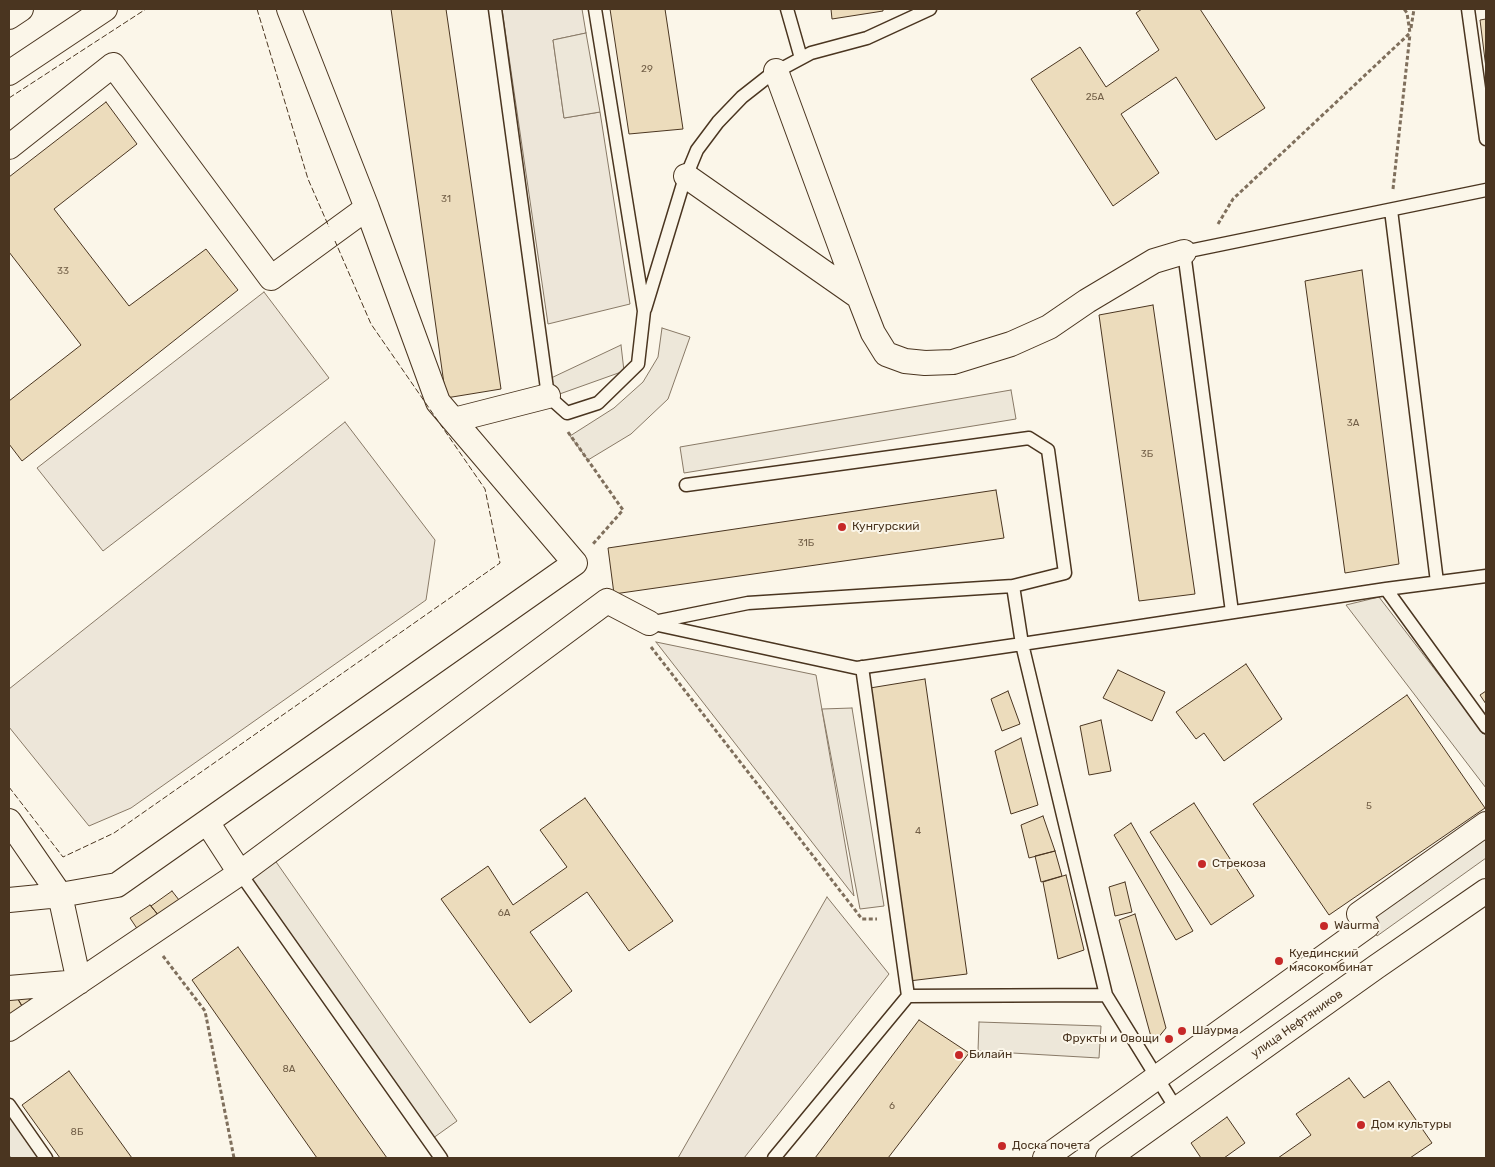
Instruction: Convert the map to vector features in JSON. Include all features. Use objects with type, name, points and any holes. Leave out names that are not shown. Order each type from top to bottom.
[{"type":"street","points":[[9,17],[21,9]]},
{"type":"street","points":[[9,73],[104,9]]},
{"type":"street","points":[[9,900],[60,895],[116,886],[576,563],[438,402],[367,208],[289,9]]},
{"type":"street","points":[[9,147],[113,65],[271,278],[367,208]]},
{"type":"street","points":[[776,71],[859,297],[873,333],[886,354],[911,362],[953,362],[1011,344],[1048,327],[1087,300],[1154,261],[1194,250]]},
{"type":"street","points":[[686,176],[859,297]]},
{"type":"street","points":[[454,420],[548,396]]},
{"type":"street","points":[[9,1029],[240,873],[607,601],[649,623]]},
{"type":"street","points":[[207,822],[240,873]]},
{"type":"street","points":[[1045,1158],[1367,926],[1358,914],[1486,824]]},
{"type":"street","points":[[13,836],[60,895],[79,982]]},
{"type":"street","name":"улица Нефтяников","points":[[1108,1158],[1486,891]]},
{"type":"street","points":[[9,988],[79,982]]},
{"type":"lane","points":[[495,9],[548,396],[566,413],[598,403],[638,364],[644,311],[686,176],[697,150],[718,122],[742,97],[776,71],[811,53],[867,38],[927,9]]},
{"type":"lane","points":[[595,9],[644,311]]},
{"type":"lane","points":[[787,9],[801,58]]},
{"type":"lane","points":[[1468,9],[1486,139]]},
{"type":"lane","points":[[1232,612],[1194,250],[1486,190]]},
{"type":"lane","points":[[1391,210],[1437,582]]},
{"type":"lane","points":[[649,623],[748,603],[1013,586],[1065,573],[1048,450],[1029,438],[686,485]]},
{"type":"lane","points":[[649,623],[857,668],[1386,589],[1486,576]]},
{"type":"lane","points":[[1013,586],[1022,644],[1106,995],[1176,1110]]},
{"type":"lane","points":[[1386,589],[1486,727]]},
{"type":"lane","points":[[774,1158],[908,996],[862,667]]},
{"type":"lane","points":[[240,873],[441,1158]]},
{"type":"lane","points":[[908,996],[1106,995]]},
{"type":"lane","points":[[9,1105],[46,1158]]},
{"type":"path","points":[[1404,9],[1407,13],[1410,33]]},
{"type":"path","points":[[1391,210],[1414,9]]},
{"type":"path","points":[[1194,250],[1233,199],[1410,33]]},
{"type":"path","points":[[566,430],[623,510],[576,563]]},
{"type":"path","points":[[650,646],[862,919],[898,918]]},
{"type":"path","points":[[147,936],[205,1011],[234,1158]]},
{"type":"shaded area","points":[[502,9],[582,9],[586,33],[553,40],[564,118],[600,112],[630,304],[548,324]]},
{"type":"shaded area","points":[[586,33],[600,112],[564,118],[553,40]]},
{"type":"shaded area","points":[[264,292],[329,378],[103,551],[37,468]]},
{"type":"shaded area","points":[[662,328],[690,337],[668,399],[631,434],[588,460],[570,436],[614,408],[643,382],[658,357]]},
{"type":"shaded area","points":[[621,345],[624,371],[554,396],[549,379]]},
{"type":"shaded area","points":[[1011,390],[1016,419],[684,473],[680,447]]},
{"type":"shaded area","points":[[345,422],[435,540],[426,600],[131,808],[89,826],[9,727],[9,689]]},
{"type":"shaded area","points":[[1379,597],[1486,736],[1486,788],[1346,605]]},
{"type":"shaded area","points":[[656,642],[816,675],[854,896]]},
{"type":"shaded area","points":[[852,708],[884,906],[860,909],[822,709]]},
{"type":"shaded area","points":[[1486,815],[1486,858],[1377,936],[1358,907]]},
{"type":"shaded area","points":[[272,856],[457,1121],[429,1141],[243,877]]},
{"type":"shaded area","points":[[827,897],[889,974],[744,1158],[678,1158]]},
{"type":"shaded area","points":[[979,1022],[1101,1026],[1099,1058],[978,1051]]},
{"type":"shaded area","points":[[9,1115],[39,1158],[11,1158],[9,1155]]},
{"type":"building","points":[[391,9],[446,9],[501,389],[446,398]]},
{"type":"building","points":[[610,9],[665,9],[683,129],[629,134]]},
{"type":"building","points":[[831,9],[883,9],[883,11],[832,19]]},
{"type":"building","points":[[1142,9],[1200,9],[1265,108],[1216,140],[1176,77],[1121,114],[1159,173],[1113,206],[1031,79],[1080,47],[1106,87],[1159,50],[1136,13]]},
{"type":"building","points":[[1486,19],[1486,68],[1480,20]]},
{"type":"building","points":[[106,102],[137,144],[54,209],[129,306],[206,249],[238,290],[22,461],[9,444],[9,401],[81,345],[9,252],[9,177]]},
{"type":"building","points":[[1362,270],[1399,564],[1345,573],[1305,281]]},
{"type":"building","points":[[1153,305],[1195,594],[1139,601],[1099,315]]},
{"type":"building","points":[[996,490],[1004,538],[614,594],[608,548]]},
{"type":"building","points":[[1246,664],[1282,719],[1224,761],[1204,733],[1196,739],[1176,712]]},
{"type":"building","points":[[1118,670],[1165,692],[1152,721],[1103,698]]},
{"type":"building","points":[[925,679],[967,974],[909,981],[870,688]]},
{"type":"building","points":[[1008,691],[1020,724],[1002,731],[991,699]]},
{"type":"building","points":[[1486,691],[1486,704],[1480,695]]},
{"type":"building","points":[[1407,695],[1485,808],[1329,915],[1253,804]]},
{"type":"building","points":[[1101,720],[1111,771],[1089,775],[1080,726]]},
{"type":"building","points":[[1021,738],[1038,805],[1011,814],[995,751]]},
{"type":"building","points":[[585,798],[673,921],[629,951],[587,892],[530,932],[572,991],[530,1023],[441,899],[488,866],[513,905],[567,867],[540,830]]},
{"type":"building","name":"Стрекоза","points":[[1194,803],[1254,896],[1211,925],[1150,832]]},
{"type":"building","points":[[1043,816],[1055,851],[1029,858],[1021,825]]},
{"type":"building","points":[[1131,823],[1193,931],[1176,940],[1114,835]]},
{"type":"building","points":[[1055,851],[1062,876],[1041,882],[1035,856]]},
{"type":"building","points":[[1066,875],[1084,950],[1058,959],[1043,882]]},
{"type":"building","points":[[1125,882],[1132,912],[1115,916],[1109,887]]},
{"type":"building","points":[[172,891],[179,900],[158,915],[151,906]]},
{"type":"building","points":[[150,905],[160,917],[138,930],[130,918]]},
{"type":"building","points":[[1135,914],[1166,1028],[1153,1044],[1119,920]]},
{"type":"building","points":[[238,947],[387,1158],[317,1158],[192,980]]},
{"type":"building","points":[[35,988],[43,999],[25,1011],[18,999]]},
{"type":"building","points":[[16,996],[26,1013],[9,1024],[9,1001]]},
{"type":"building","points":[[919,1020],[969,1053],[888,1158],[815,1158]]},
{"type":"building","points":[[69,1071],[132,1158],[60,1158],[22,1105]]},
{"type":"building","name":"Дом культуры","points":[[1349,1078],[1364,1098],[1389,1081],[1432,1143],[1410,1158],[1278,1158],[1311,1135],[1296,1114]]},
{"type":"building","points":[[1227,1117],[1245,1143],[1224,1158],[1201,1158],[1191,1143]]},
{"type":"fence","points":[[9,98],[146,9]]},
{"type":"fence","points":[[257,9],[308,179],[329,227]]},
{"type":"fence","points":[[9,787],[63,857],[114,833],[500,563],[485,489],[371,324],[335,241]]},
{"type":"place","name":"Кунгурский","points":[[842,527]]},
{"type":"place","name":"Стрекоза","points":[[1202,864]]},
{"type":"place","name":"Waurma","points":[[1324,926]]},
{"type":"place","name":"Куединский мясокомбинат","points":[[1279,961]]},
{"type":"place","name":"Шаурма","points":[[1182,1031]]},
{"type":"place","name":"Фрукты и Овощи","points":[[1169,1039]]},
{"type":"place","name":"Билайн","points":[[959,1055]]},
{"type":"place","name":"Дом культуры","points":[[1361,1125]]},
{"type":"place","name":"Доска почета","points":[[1002,1146]]}]
